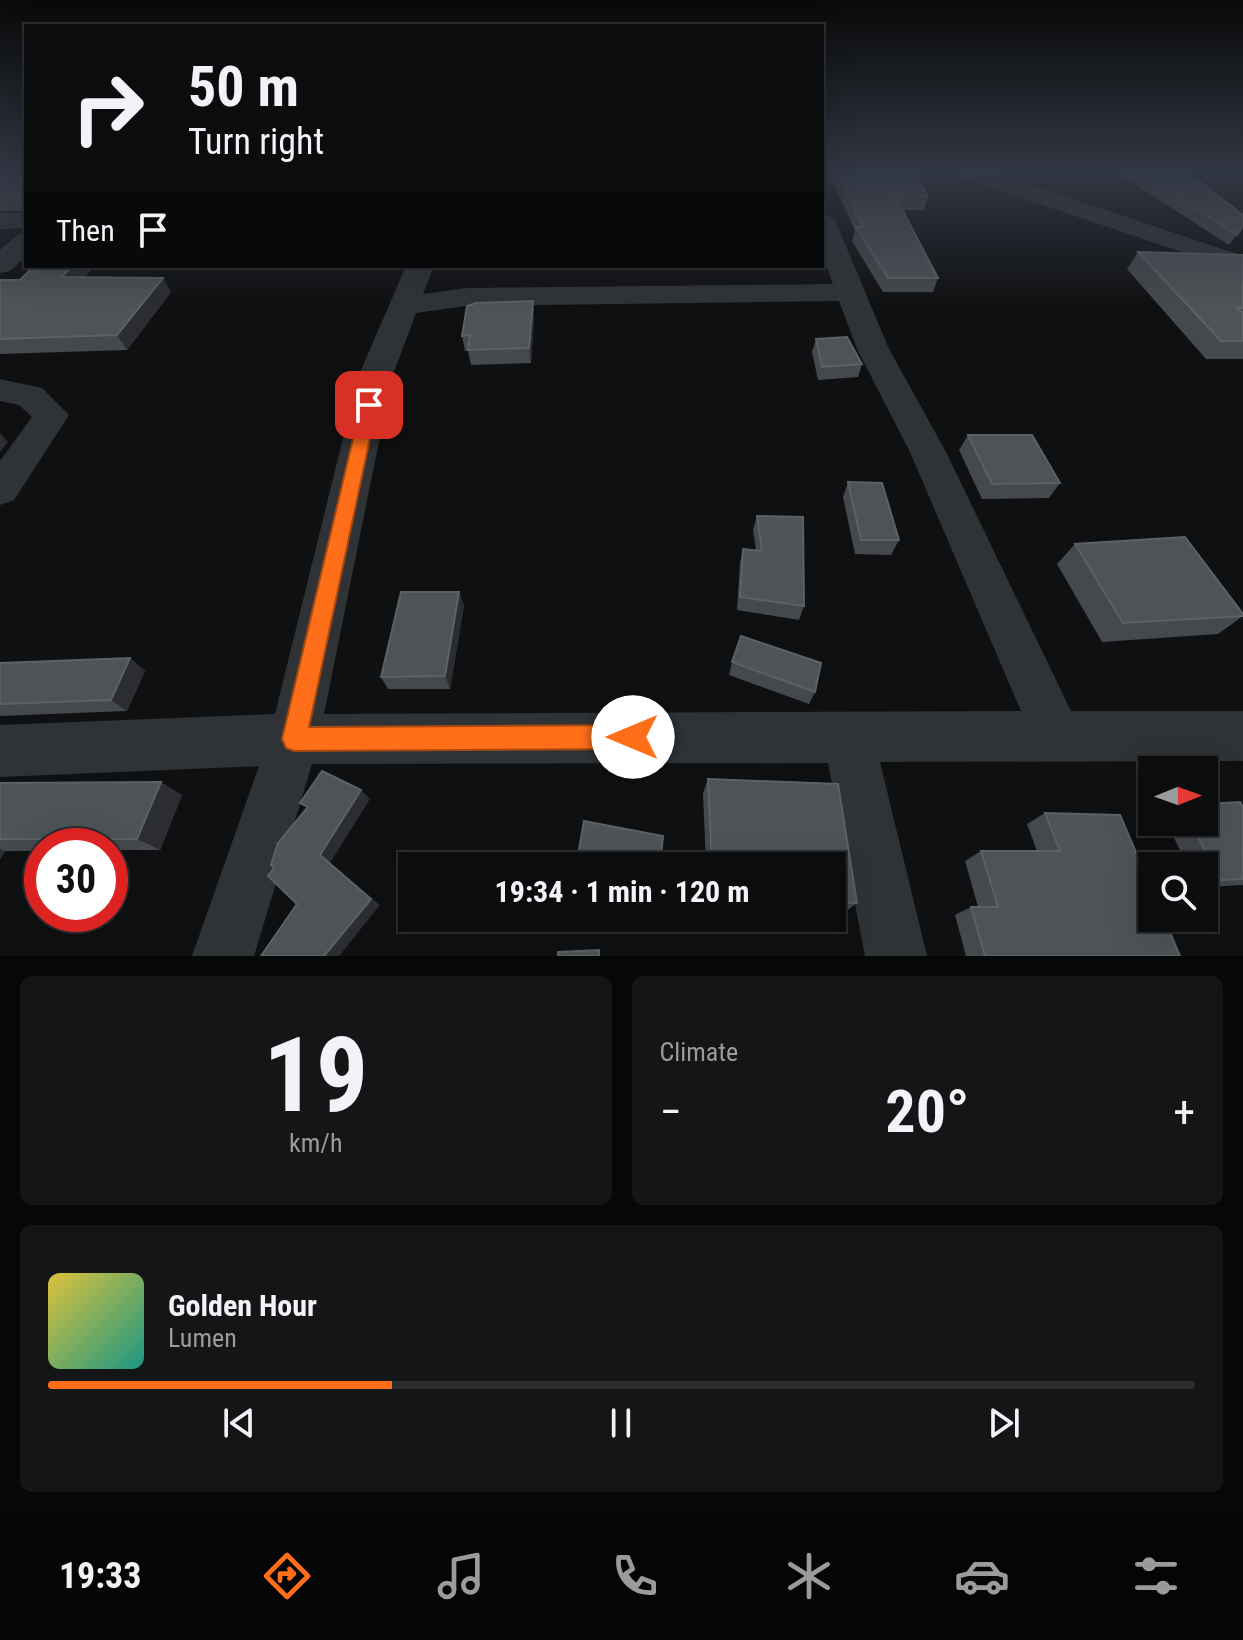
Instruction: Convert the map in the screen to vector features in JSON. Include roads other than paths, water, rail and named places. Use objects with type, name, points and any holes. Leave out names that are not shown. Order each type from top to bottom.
[{"type":"street","points":[[1100,217],[1243,265]]},
{"type":"street","points":[[0,221],[24,220]]},
{"type":"street","points":[[824,225],[873,349],[928,452],[1056,734]]},
{"type":"street","points":[[0,265],[24,243]]},
{"type":"street","points":[[223,956],[294,739],[375,377],[419,268]]},
{"type":"street","points":[[405,306],[466,297],[851,292]]},
{"type":"street","points":[[0,390],[30,396],[52,415],[0,490]]},
{"type":"street","points":[[0,751],[294,739],[1056,734],[1243,736]]},
{"type":"street","points":[[848,736],[896,956]]}]
